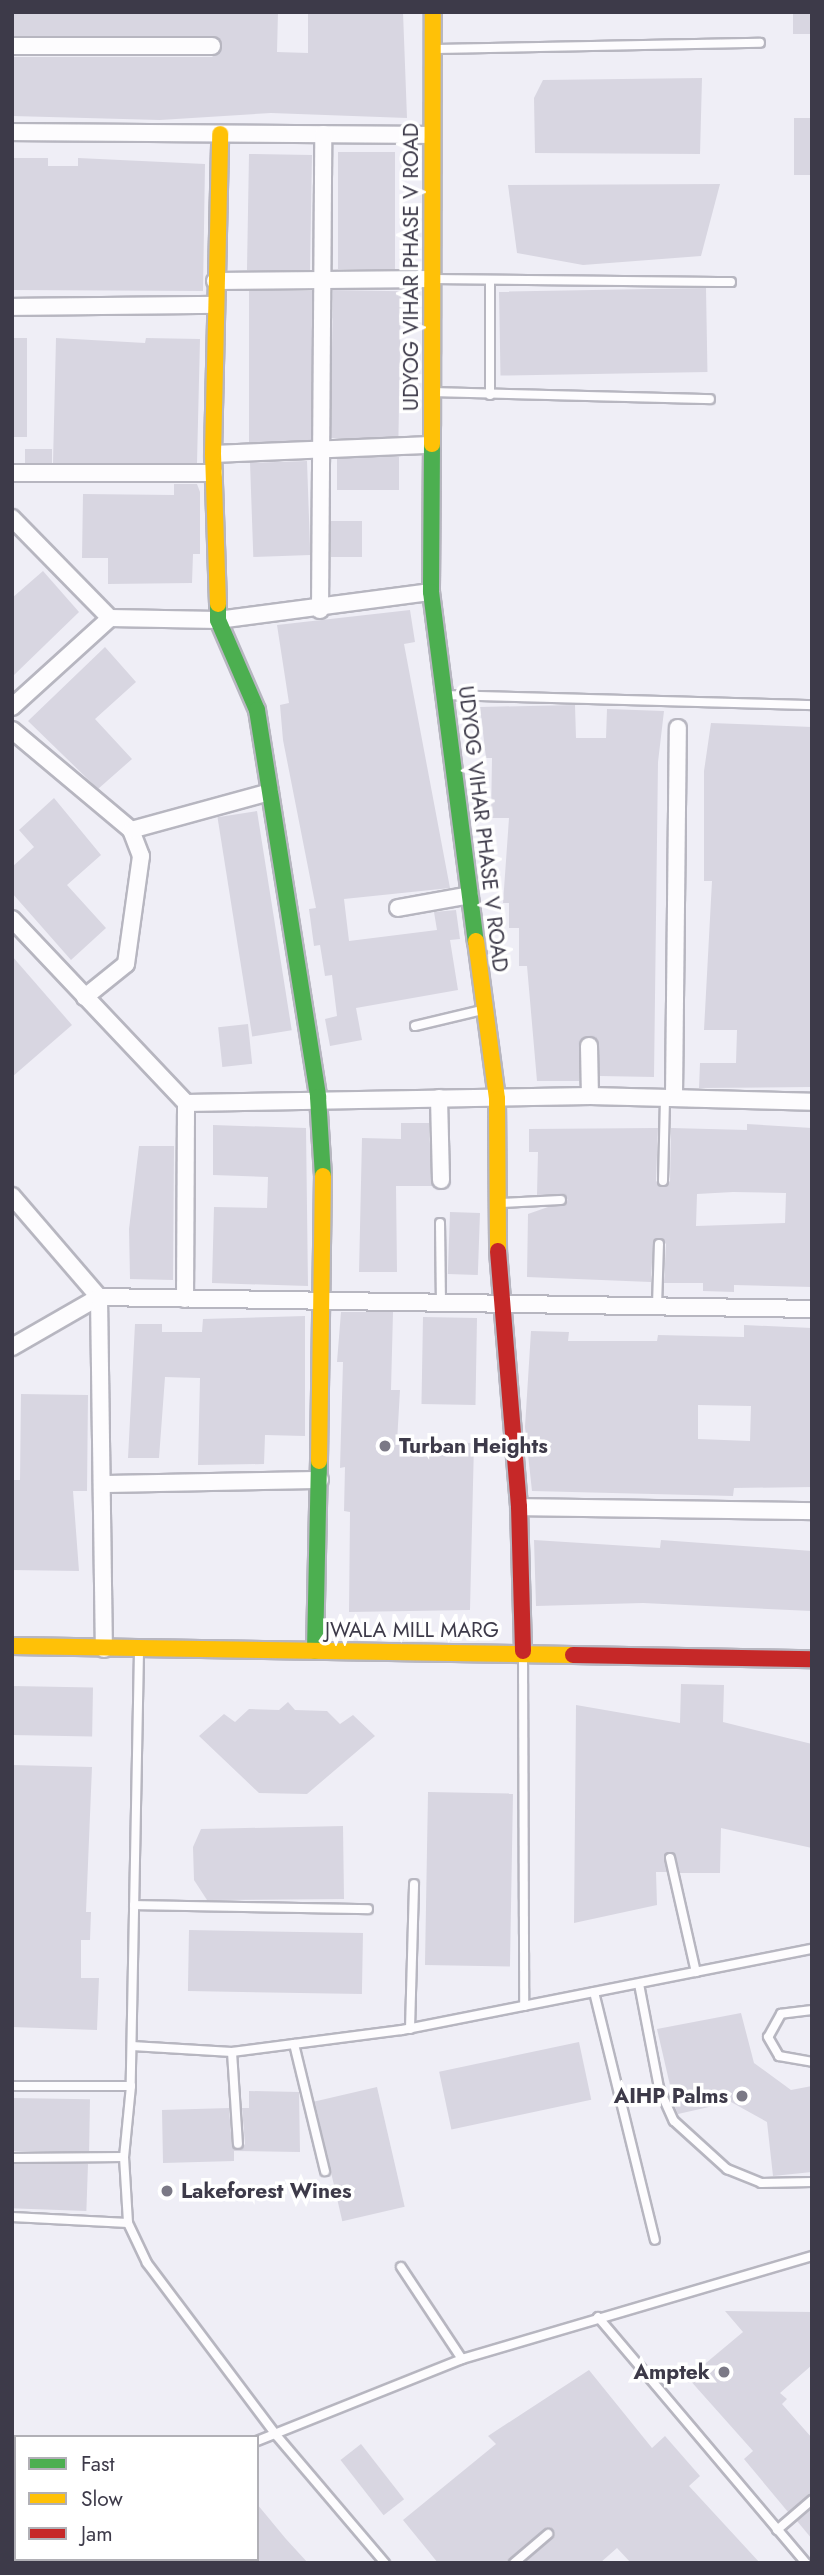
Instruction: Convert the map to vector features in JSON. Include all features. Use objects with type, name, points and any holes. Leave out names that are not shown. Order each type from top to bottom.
[{"type":"street","name":"UDYOG VIHAR PHASE V ROAD","points":[[433,12],[431,592],[497,1099],[499,1302],[519,1507],[523,1651]]},
{"type":"street","points":[[12,46],[212,46]]},
{"type":"street","points":[[12,132],[432,135]]},
{"type":"street","points":[[220,134],[213,454],[218,621],[257,710],[318,1097],[326,1300],[315,1651]]},
{"type":"street","points":[[320,610],[323,134]]},
{"type":"street","points":[[215,281],[432,279]]},
{"type":"street","points":[[12,307],[215,305]]},
{"type":"street","points":[[213,454],[432,445]]},
{"type":"street","points":[[12,473],[214,473]]},
{"type":"street","points":[[12,518],[110,618]]},
{"type":"street","points":[[12,707],[110,618],[218,621],[320,610],[431,592]]},
{"type":"street","points":[[670,1096],[678,728]]},
{"type":"street","points":[[12,730],[131,830],[141,856],[141,881],[126,964],[85,997]]},
{"type":"street","points":[[131,830],[270,792]]},
{"type":"street","points":[[398,908],[470,895]]},
{"type":"street","points":[[12,919],[186,1103],[185,1299]]},
{"type":"street","points":[[589,1046],[590,1096]]},
{"type":"street","points":[[186,1103],[318,1097],[497,1099],[590,1096],[670,1096],[812,1102]]},
{"type":"street","points":[[439,1098],[441,1180]]},
{"type":"street","points":[[12,1196],[99,1297],[104,1649]]},
{"type":"street","points":[[12,1347],[99,1297],[441,1300],[812,1309]]},
{"type":"street","points":[[102,1484],[320,1480]]},
{"type":"street","points":[[519,1507],[812,1511]]},
{"type":"street","name":"JWALA MILL MARG","points":[[12,1646],[139,1651],[523,1651],[812,1658]]},
{"type":"lane","points":[[433,49],[760,43]]},
{"type":"lane","points":[[432,279],[731,282]]},
{"type":"lane","points":[[490,281],[490,395]]},
{"type":"lane","points":[[432,392],[710,399]]},
{"type":"lane","points":[[444,695],[812,705]]},
{"type":"lane","points":[[415,1026],[485,1010]]},
{"type":"lane","points":[[663,1181],[670,1096]]},
{"type":"lane","points":[[498,1203],[561,1200]]},
{"type":"lane","points":[[440,1223],[441,1300]]},
{"type":"lane","points":[[657,1306],[659,1244]]},
{"type":"lane","points":[[139,1651],[131,2086],[124,2157],[128,2223],[147,2263],[276,2435],[385,2563]]},
{"type":"lane","points":[[523,1651],[524,2006]]},
{"type":"lane","points":[[670,1858],[696,1972]]},
{"type":"lane","points":[[410,2029],[414,1884]]},
{"type":"lane","points":[[134,1905],[368,1909]]},
{"type":"lane","points":[[132,2046],[232,2052],[410,2029],[812,1949]]},
{"type":"lane","points":[[639,1984],[659,2088],[674,2121],[727,2169],[761,2183],[812,2182]]},
{"type":"lane","points":[[594,1992],[655,2240]]},
{"type":"lane","points":[[812,2010],[781,2014],[768,2037],[779,2056],[812,2063]]},
{"type":"lane","points":[[294,2044],[325,2171]]},
{"type":"lane","points":[[232,2052],[238,2144]]},
{"type":"lane","points":[[12,2086],[131,2086]]},
{"type":"lane","points":[[12,2158],[124,2157]]},
{"type":"lane","points":[[12,2217],[128,2223]]},
{"type":"lane","points":[[259,2440],[462,2359],[812,2256]]},
{"type":"lane","points":[[401,2267],[462,2359]]},
{"type":"lane","points":[[598,2318],[806,2562]]},
{"type":"lane","points":[[777,2530],[812,2500]]},
{"type":"lane","points":[[514,2563],[548,2534]]},
{"type":"building","points":[[12,12],[278,12],[277,52],[308,53],[308,12],[403,12],[407,118],[271,113],[160,120],[12,116],[12,57],[212,57],[222,47],[212,36],[12,36]]},
{"type":"building","points":[[793,12],[812,12],[812,34],[793,34]]},
{"type":"building","points":[[702,78],[700,154],[535,153],[534,98],[543,80]]},
{"type":"building","points":[[794,118],[812,118],[812,175],[794,175]]},
{"type":"building","points":[[338,152],[395,152],[395,269],[338,269]]},
{"type":"building","points":[[249,154],[312,155],[310,271],[247,270]]},
{"type":"building","points":[[12,158],[48,158],[48,166],[78,166],[78,158],[205,164],[203,291],[12,290]]},
{"type":"building","points":[[720,184],[701,256],[583,265],[517,253],[508,185]]},
{"type":"building","points":[[706,288],[707,372],[500,376],[499,292]]},
{"type":"building","points":[[333,290],[401,291],[398,439],[330,438]]},
{"type":"building","points":[[249,291],[312,291],[312,442],[249,442]]},
{"type":"building","points":[[12,338],[27,338],[27,437],[12,437]]},
{"type":"building","points":[[56,338],[145,343],[146,338],[200,339],[197,463],[53,463]]},
{"type":"building","points":[[25,449],[52,449],[52,463],[25,463]]},
{"type":"building","points":[[337,457],[399,457],[399,490],[337,490]]},
{"type":"building","points":[[307,461],[310,555],[253,557],[250,463]]},
{"type":"building","points":[[174,484],[197,484],[200,492],[200,554],[193,554],[192,583],[108,584],[108,558],[82,558],[83,494],[174,495]]},
{"type":"building","points":[[331,521],[362,521],[362,557],[331,557]]},
{"type":"building","points":[[43,571],[79,612],[12,677],[12,598]]},
{"type":"building","points":[[410,610],[415,642],[404,644],[450,888],[344,899],[349,941],[437,930],[434,912],[456,910],[460,939],[450,940],[458,990],[356,1008],[362,1040],[330,1046],[325,1019],[337,1016],[332,975],[325,976],[320,945],[314,946],[309,909],[316,908],[283,740],[280,705],[289,703],[277,625]]},
{"type":"building","points":[[105,647],[136,682],[95,719],[132,759],[98,789],[28,721]]},
{"type":"building","points":[[575,705],[576,738],[606,738],[607,709],[664,711],[658,762],[654,1077],[600,1076],[598,1041],[588,1036],[579,1046],[579,1081],[537,1081],[527,966],[519,966],[519,928],[509,928],[509,903],[503,903],[509,818],[491,818],[492,758],[486,758],[480,707]]},
{"type":"building","points":[[711,723],[812,727],[812,1087],[699,1088],[700,1063],[736,1063],[737,1030],[704,1030],[712,881],[704,881],[704,771]]},
{"type":"building","points":[[54,798],[101,855],[67,885],[106,928],[71,960],[12,893],[12,867],[34,847],[19,830]]},
{"type":"building","points":[[257,811],[292,1030],[252,1037],[217,817]]},
{"type":"building","points":[[12,956],[72,1025],[12,1077]]},
{"type":"building","points":[[248,1024],[252,1064],[222,1067],[218,1027]]},
{"type":"building","points":[[401,1123],[429,1123],[432,1186],[396,1186],[397,1272],[359,1272],[362,1138],[401,1139]]},
{"type":"building","points":[[747,1124],[812,1128],[812,1287],[734,1285],[734,1292],[703,1291],[703,1283],[664,1283],[666,1244],[660,1238],[653,1243],[651,1282],[527,1277],[528,1214],[568,1200],[561,1194],[537,1195],[538,1152],[529,1152],[529,1129],[658,1128],[656,1181],[664,1187],[670,1181],[671,1128],[747,1130]],"holes":[[[786,1193],[785,1223],[696,1226],[697,1194]]]},
{"type":"building","points":[[213,1125],[306,1128],[308,1286],[212,1283],[214,1207],[267,1208],[268,1177],[213,1175]]},
{"type":"building","points":[[139,1146],[174,1146],[173,1280],[130,1279],[129,1229]]},
{"type":"building","points":[[450,1212],[480,1213],[478,1275],[448,1274]]},
{"type":"building","points":[[341,1312],[393,1312],[391,1390],[400,1390],[397,1442],[474,1443],[470,1610],[349,1612],[350,1512],[344,1511],[345,1467],[340,1468],[343,1362],[337,1362]]},
{"type":"building","points":[[305,1316],[305,1436],[265,1435],[264,1464],[198,1465],[200,1378],[165,1377],[159,1458],[128,1458],[135,1324],[162,1324],[162,1332],[202,1332],[203,1319]]},
{"type":"building","points":[[423,1317],[477,1318],[475,1405],[421,1404]]},
{"type":"building","points":[[744,1325],[812,1328],[812,1487],[734,1488],[733,1496],[532,1491],[525,1427],[531,1331],[569,1332],[568,1341],[657,1341],[658,1335],[744,1337]],"holes":[[[698,1405],[751,1406],[750,1441],[698,1439]]]},
{"type":"building","points":[[21,1394],[88,1395],[87,1491],[73,1491],[79,1571],[12,1570],[12,1480],[20,1480]]},
{"type":"building","points":[[534,1540],[660,1548],[661,1540],[812,1551],[812,1611],[643,1603],[536,1606]]},
{"type":"building","points":[[681,1684],[724,1685],[723,1722],[812,1744],[812,1848],[721,1828],[720,1873],[680,1873],[675,1854],[668,1852],[667,1872],[656,1872],[657,1905],[574,1923],[576,1705],[680,1723]]},
{"type":"building","points":[[12,1686],[93,1687],[92,1736],[12,1735]]},
{"type":"building","points":[[288,1702],[295,1710],[327,1711],[340,1724],[353,1715],[375,1736],[307,1794],[259,1793],[199,1736],[224,1714],[235,1722],[249,1709],[279,1710]]},
{"type":"building","points":[[12,1765],[92,1767],[86,1912],[91,1912],[90,1940],[81,1940],[81,1978],[99,1978],[97,2030],[12,2027]]},
{"type":"building","points":[[428,1792],[513,1793],[510,1966],[425,1965]]},
{"type":"building","points":[[343,1826],[344,1899],[207,1900],[194,1880],[193,1847],[201,1829]]},
{"type":"building","points":[[189,1930],[363,1933],[362,1994],[188,1991]]},
{"type":"building","name":"AIHP Palms","points":[[741,2013],[754,2063],[791,2090],[812,2086],[812,2172],[773,2176],[767,2122],[731,2102],[678,2114],[657,2029]]},
{"type":"building","points":[[579,2042],[591,2100],[451,2129],[439,2072]]},
{"type":"building","points":[[377,2087],[405,2207],[342,2221],[315,2101]]},
{"type":"building","points":[[249,2091],[299,2092],[300,2152],[234,2151],[234,2161],[163,2163],[162,2110],[229,2108],[232,2145],[239,2150],[245,2144],[242,2108],[249,2108]]},
{"type":"building","points":[[12,2098],[90,2099],[89,2152],[12,2151]]},
{"type":"building","points":[[12,2161],[88,2164],[86,2211],[12,2208]]},
{"type":"building","points":[[725,2311],[812,2312],[812,2365],[780,2393],[787,2399],[782,2404],[812,2438],[812,2494],[788,2512],[744,2459],[753,2451],[688,2378],[743,2332]]},
{"type":"building","points":[[589,2370],[652,2448],[665,2436],[700,2476],[689,2486],[760,2563],[631,2563],[617,2548],[600,2563],[524,2563],[554,2537],[547,2528],[508,2563],[438,2563],[403,2520],[496,2444],[488,2436]]},
{"type":"building","points":[[361,2444],[404,2499],[384,2515],[341,2460]]},
{"type":"building","points":[[259,2506],[308,2563],[257,2563],[259,2561]]},
{"type":"building","points":[[812,2509],[812,2539],[797,2521]]},
{"type":"traffic: fast","points":[[432,444],[431,592],[476,941]]},
{"type":"traffic: fast","points":[[218,604],[218,620],[257,710],[318,1097],[323,1176]]},
{"type":"traffic: fast","points":[[315,1651],[319,1461]]},
{"type":"traffic: slow","points":[[432,444],[433,12]]},
{"type":"traffic: slow","points":[[218,604],[213,454],[220,134]]},
{"type":"traffic: slow","points":[[476,941],[497,1099],[498,1251]]},
{"type":"traffic: slow","points":[[319,1461],[323,1176]]},
{"type":"traffic: slow","points":[[12,1646],[573,1655]]},
{"type":"traffic: jam","points":[[498,1251],[519,1507],[523,1651]]},
{"type":"traffic: jam","points":[[573,1655],[812,1659]]},
{"type":"place","name":"Turban Heights","points":[[385,1446]]},
{"type":"place","name":"AIHP Palms","points":[[742,2096]]},
{"type":"place","name":"Lakeforest Wines","points":[[167,2191]]},
{"type":"place","name":"Amptek","points":[[724,2372]]}]
